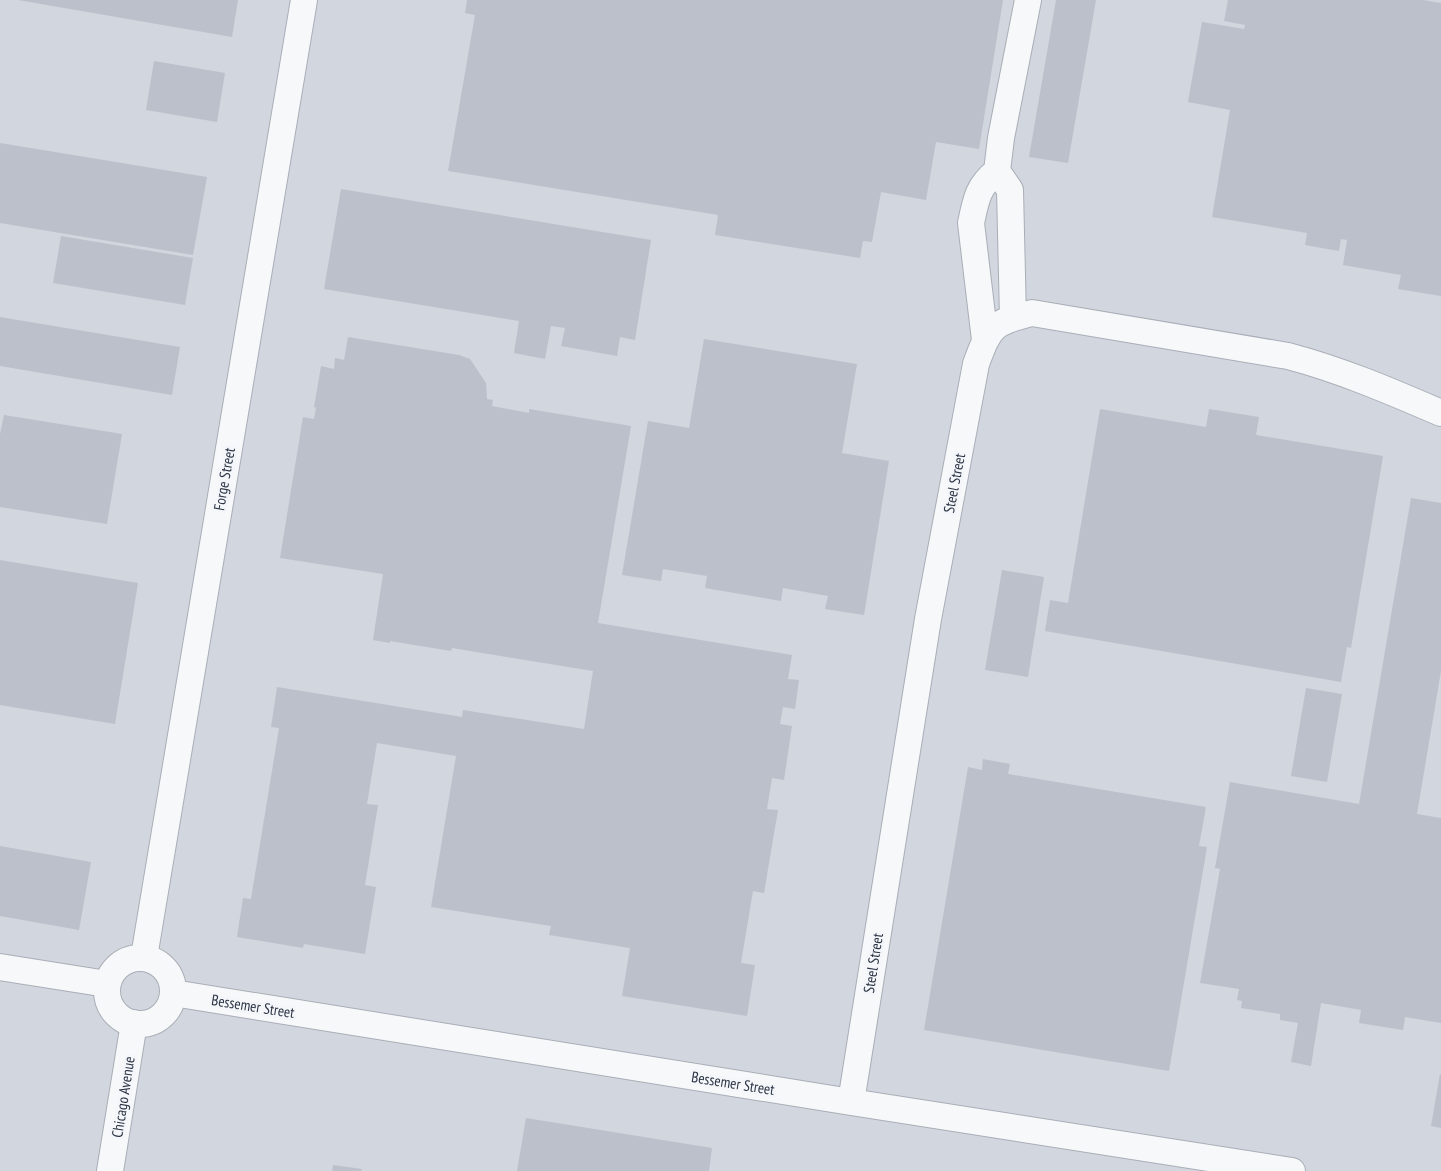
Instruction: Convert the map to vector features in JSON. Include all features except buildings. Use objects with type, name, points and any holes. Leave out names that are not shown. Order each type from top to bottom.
[{"type":"street","name":"Forge Street","points":[[144,957],[304,0]]},
{"type":"street","points":[[1013,318],[1010,190],[998,171],[1001,138],[1028,0]]},
{"type":"street","points":[[985,340],[971,223],[984,182],[998,171]]},
{"type":"street","name":"Steel Street","points":[[851,1102],[928,619],[976,364],[985,340],[998,323],[1032,313],[1288,356],[1326,366],[1367,381],[1441,413]]},
{"type":"street","points":[[144,957],[155,961],[166,970],[172,980],[171,1004],[162,1016],[152,1022],[135,1023],[124,1020],[112,1010],[107,999],[107,984],[111,974],[122,963],[132,958],[144,957]]},
{"type":"street","points":[[0,967],[107,984]]},
{"type":"street","name":"Bessemer Street","points":[[173,993],[1292,1171]]},
{"type":"street","name":"Chicago Avenue","points":[[110,1171],[135,1023]]},
{"type":"shaded area","points":[[0,0],[1441,0],[1441,1171],[0,1171]]}]
